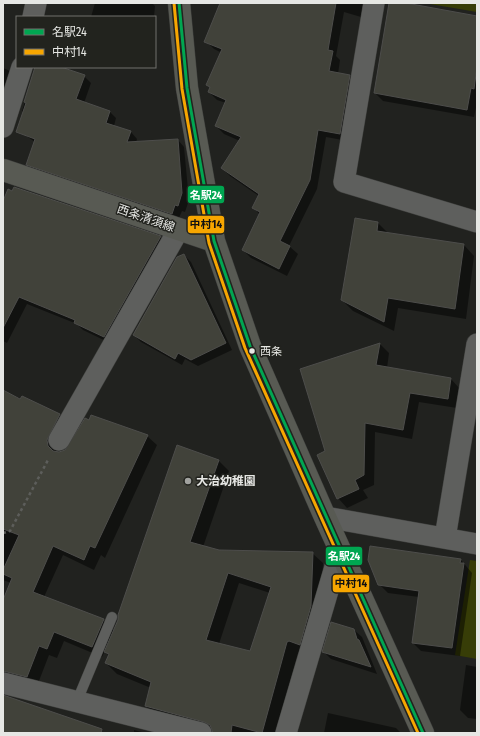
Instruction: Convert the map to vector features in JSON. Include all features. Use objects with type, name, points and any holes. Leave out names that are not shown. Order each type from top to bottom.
[{"type":"main road","points":[[179,3],[187,88],[214,241],[250,346],[325,517],[423,733]]},
{"type":"main road","name":"西条清須線","points":[[3,170],[214,241]]},
{"type":"street","points":[[33,16],[36,3]]},
{"type":"street","points":[[374,3],[344,182],[477,222]]},
{"type":"street","points":[[3,127],[22,68]]},
{"type":"street","points":[[59,440],[179,229]]},
{"type":"street","points":[[445,538],[477,344]]},
{"type":"street","points":[[325,517],[477,544]]},
{"type":"street","points":[[286,733],[340,550]]},
{"type":"street","points":[[3,683],[201,733]]},
{"type":"lane","points":[[77,701],[112,617]]},
{"type":"path","points":[[3,533],[10,532],[59,440]]},
{"type":"green space","points":[[424,3],[477,3],[477,12]]},
{"type":"green space","points":[[470,560],[477,561],[477,659],[455,655]]},
{"type":"building","points":[[220,3],[336,3],[328,50],[333,51],[329,71],[350,75],[340,134],[318,130],[310,180],[280,241],[290,246],[279,269],[242,250],[260,212],[252,208],[259,194],[221,168],[241,137],[215,126],[226,100],[208,92],[210,87],[206,85],[222,49],[204,42]]},
{"type":"building","points":[[389,3],[406,3],[477,16],[477,67],[474,89],[471,88],[467,110],[374,93]]},
{"type":"building","points":[[35,68],[64,68],[85,75],[76,99],[110,111],[106,123],[131,131],[127,142],[178,139],[182,193],[178,206],[175,205],[172,214],[26,165],[35,139],[16,132],[26,103],[24,102]]},
{"type":"building","points":[[14,187],[161,236],[104,337],[74,323],[75,320],[19,297],[3,328],[3,201],[8,189],[12,191]]},
{"type":"building","points":[[355,218],[378,222],[377,231],[464,244],[455,309],[388,298],[384,322],[341,300]]},
{"type":"building","points":[[184,254],[226,343],[191,360],[178,353],[175,359],[133,335],[177,257]]},
{"type":"building","points":[[380,343],[376,365],[451,378],[448,399],[410,393],[403,430],[365,423],[364,475],[355,480],[359,489],[337,499],[317,455],[325,451],[300,369]]},
{"type":"building","points":[[3,390],[20,399],[22,396],[60,414],[47,440],[48,446],[53,451],[59,452],[65,450],[85,418],[89,420],[91,415],[148,435],[95,548],[90,546],[84,560],[53,546],[33,592],[104,619],[92,647],[54,632],[47,649],[39,646],[27,677],[3,671],[3,600],[12,578],[3,574],[3,570],[19,535],[3,529]]},
{"type":"building","points":[[177,445],[219,460],[190,542],[219,550],[313,552],[311,606],[300,645],[289,641],[287,642],[262,733],[232,725],[231,733],[213,733],[210,725],[204,722],[145,706],[151,682],[105,663],[109,654],[104,652],[118,620],[118,615]],"holes":[[[228,573],[271,587],[250,651],[206,640]]]},
{"type":"building","points":[[370,546],[461,559],[460,563],[464,563],[452,648],[412,643],[419,591],[378,585],[368,560]]},
{"type":"building","points":[[331,622],[354,629],[357,639],[359,640],[371,667],[322,652]]},
{"type":"building","points":[[3,695],[102,729],[101,733],[3,733]]},
{"type":"transit line","name":"中村14","points":[[174,3],[182,89],[209,243],[245,348],[418,733]]},
{"type":"transit line","name":"名駅24","points":[[179,3],[187,88],[214,241],[250,346],[423,733]]},
{"type":"place","name":"西条","points":[[252,351]]},
{"type":"place","name":"大治幼稚園","points":[[188,481]]}]
